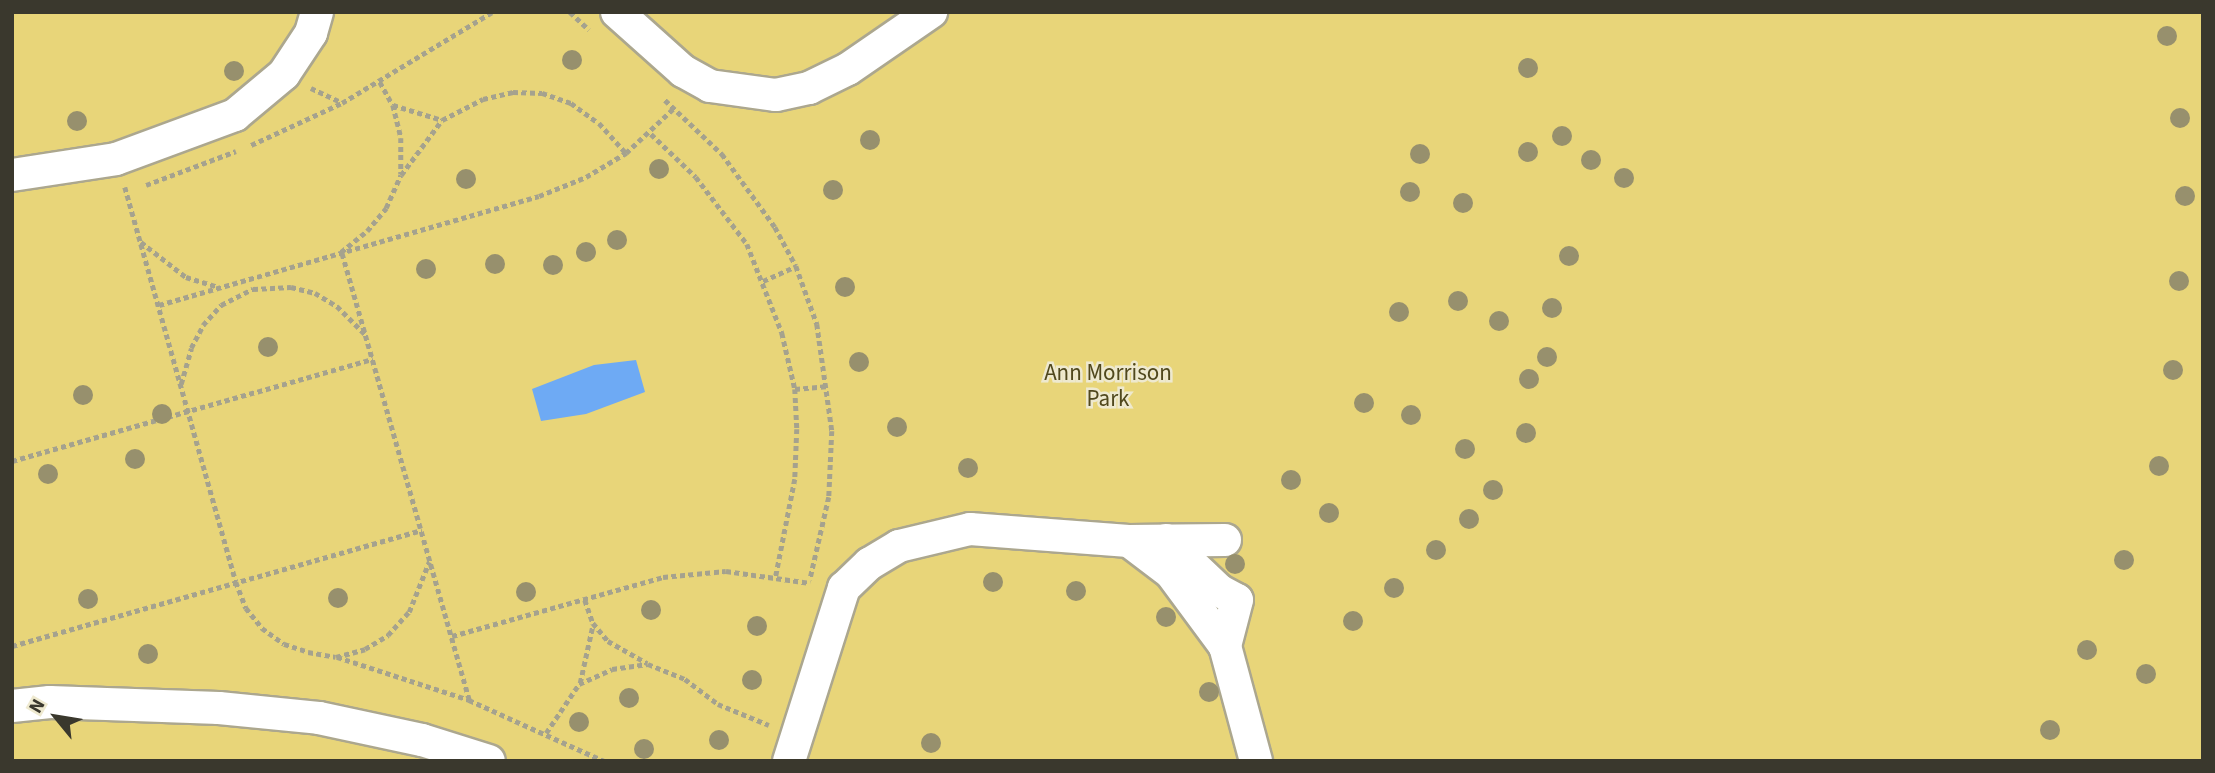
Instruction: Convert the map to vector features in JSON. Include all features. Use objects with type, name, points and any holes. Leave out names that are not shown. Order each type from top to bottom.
[{"type":"lane","points":[[12,175],[116,159],[235,115],[284,74],[311,33],[317,12]]},
{"type":"lane","points":[[617,12],[682,71],[710,86],[776,95],[809,88],[848,69],[931,12]]},
{"type":"lane","points":[[789,761],[835,608],[844,588],[869,564],[924,537],[970,529],[1129,541],[1225,540],[1210,559],[1204,576]]},
{"type":"lane","points":[[1166,540],[1204,576],[1237,600],[1225,646]]},
{"type":"lane","points":[[1129,541],[1171,573],[1225,646],[1256,761]]},
{"type":"lane","points":[[12,706],[50,702],[219,708],[319,718],[422,740],[489,761]]},
{"type":"path","points":[[126,192],[274,135],[380,82],[492,12]]},
{"type":"path","points":[[570,12],[591,32]]},
{"type":"path","points":[[380,82],[393,105],[401,138],[401,175]]},
{"type":"path","points":[[656,91],[722,155],[775,226],[796,266],[817,324],[830,386],[829,497],[806,596]]},
{"type":"path","points":[[341,252],[367,231],[386,208],[401,175],[442,120],[483,99],[513,92],[542,93],[571,103],[590,116],[626,153]]},
{"type":"path","points":[[393,105],[442,120]]},
{"type":"path","points":[[159,305],[217,286],[250,279],[539,196],[586,177],[626,153],[651,134],[674,108]]},
{"type":"path","points":[[651,134],[721,206],[747,244],[782,333],[795,388],[795,479],[776,576]]},
{"type":"path","points":[[116,159],[236,582],[246,608],[262,628],[284,644],[336,657],[469,700],[604,761]]},
{"type":"path","points":[[140,241],[186,277],[217,286]]},
{"type":"path","points":[[341,252],[368,338],[469,700]]},
{"type":"path","points":[[763,281],[796,266]]},
{"type":"path","points":[[250,279],[253,289]]},
{"type":"path","points":[[181,385],[191,348],[203,325],[221,305],[253,289],[292,287],[315,293],[337,306],[368,338]]},
{"type":"path","points":[[12,461],[373,359]]},
{"type":"path","points":[[795,388],[830,386]]},
{"type":"path","points":[[12,646],[422,530]]},
{"type":"path","points":[[336,657],[365,649],[388,635],[409,612],[429,561]]},
{"type":"path","points":[[452,636],[663,577],[726,571],[776,576],[810,583]]},
{"type":"path","points":[[585,600],[593,623],[625,654],[685,679],[737,713],[772,726]]},
{"type":"path","points":[[547,733],[579,684],[593,623]]},
{"type":"path","points":[[579,684],[612,669],[648,664]]},
{"type":"path","points":[[769,738],[775,713]]},
{"type":"green space","name":"Ann Morrison Park","points":[[12,12],[2203,12],[2203,761],[12,761]]},
{"type":"water","points":[[636,360],[645,392],[586,414],[541,421],[532,389],[594,365]]}]
